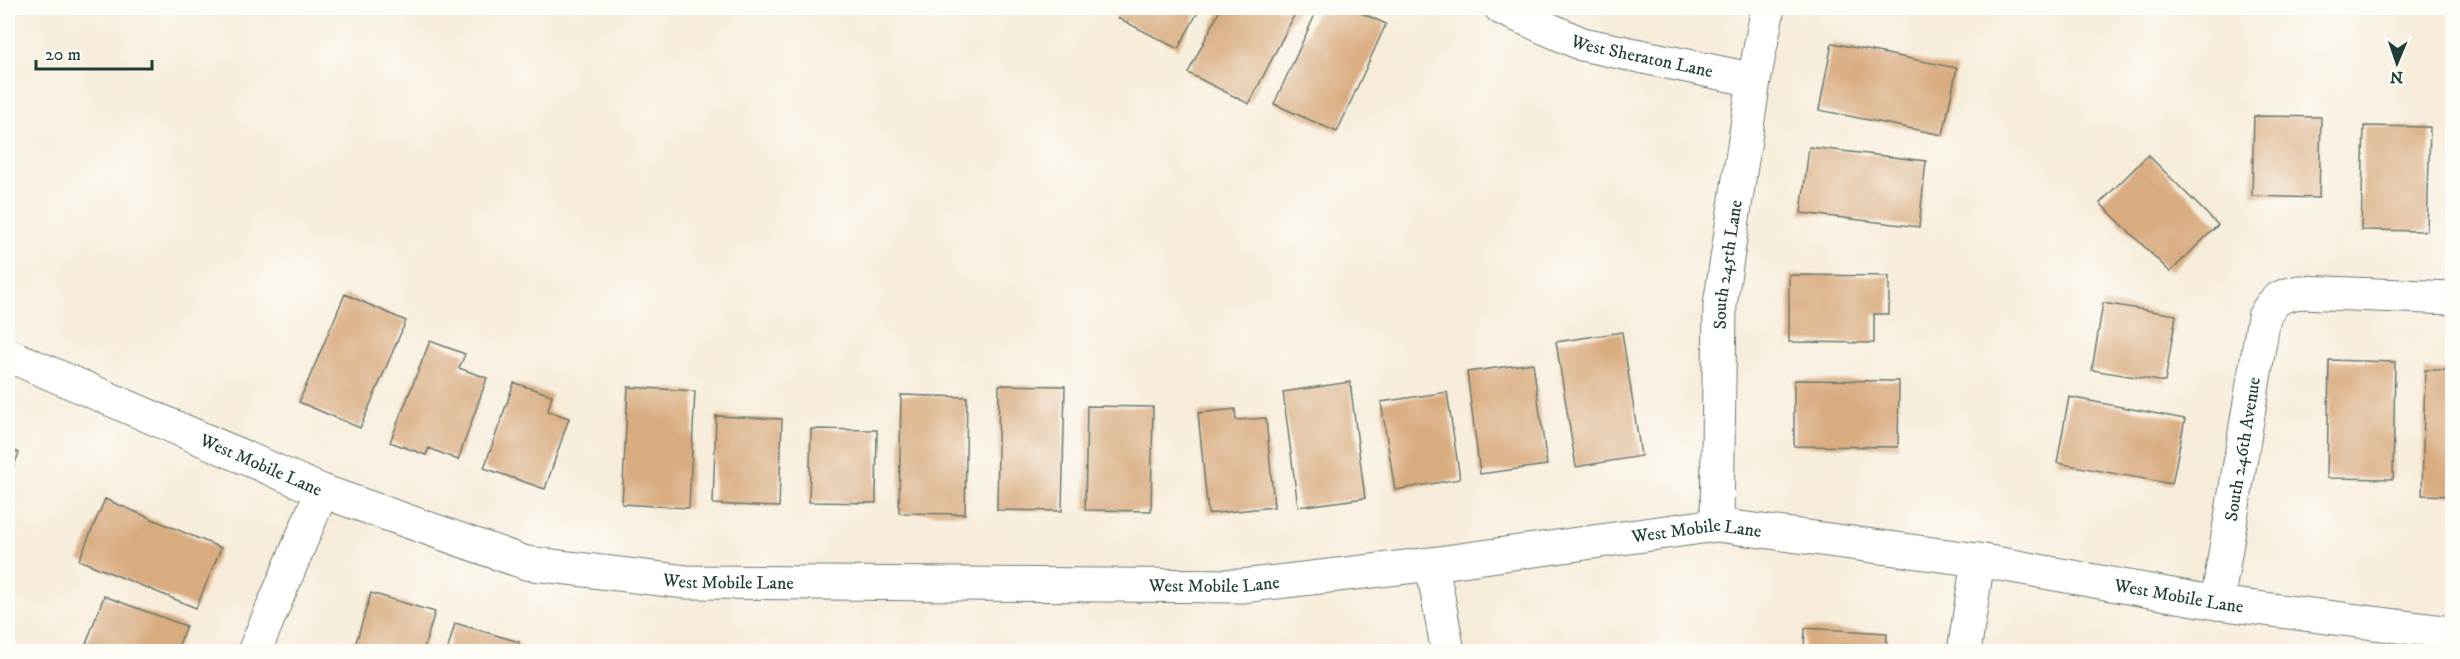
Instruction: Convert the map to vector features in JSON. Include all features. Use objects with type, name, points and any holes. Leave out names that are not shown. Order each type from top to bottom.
[{"type":"street","name":"West Sheraton Lane","points":[[1501,8],[1582,44],[1754,80]]},
{"type":"street","name":"South 245th Lane","points":[[1718,525],[1720,305],[1754,80],[1768,8]]},
{"type":"street","name":"South 246th Avenue","points":[[2217,603],[2264,317],[2277,298],[2302,292],[2452,298]]},
{"type":"street","name":"West Mobile Lane","points":[[8,355],[322,491],[526,563],[686,582],[1242,586],[1432,564],[1718,525],[1978,560],[2217,603],[2452,633]]},
{"type":"street","points":[[254,651],[322,491]]},
{"type":"street","points":[[1964,651],[1978,560]]},
{"type":"street","points":[[1432,564],[1448,651]]},
{"type":"building","points":[[1123,8],[1200,8],[1178,49],[1118,18]]},
{"type":"building","points":[[1221,8],[1298,8],[1249,104],[1188,73]]},
{"type":"building","points":[[1318,8],[1350,8],[1386,24],[1337,132],[1274,104]]},
{"type":"building","points":[[1832,43],[1957,68],[1943,135],[1819,110]]},
{"type":"building","points":[[2254,116],[2321,117],[2319,198],[2252,196]]},
{"type":"building","points":[[2364,126],[2430,127],[2427,231],[2361,230]]},
{"type":"building","points":[[1809,147],[1926,161],[1919,227],[1801,213]]},
{"type":"building","points":[[2148,155],[2218,225],[2170,272],[2100,203]]},
{"type":"building","points":[[1789,275],[1889,276],[1889,314],[1874,314],[1874,343],[1789,342]]},
{"type":"building","points":[[345,294],[406,321],[360,428],[299,402]]},
{"type":"building","points":[[2103,303],[2176,315],[2165,382],[2092,370]]},
{"type":"building","points":[[1622,332],[1641,456],[1576,467],[1556,342]]},
{"type":"building","points":[[430,341],[465,354],[459,368],[487,378],[458,460],[429,448],[426,455],[390,442]]},
{"type":"building","points":[[2329,360],[2395,362],[2393,479],[2327,478]]},
{"type":"building","points":[[1533,363],[1547,465],[1480,474],[1467,372]]},
{"type":"building","points":[[2425,370],[2452,370],[2452,496],[2422,495]]},
{"type":"building","points":[[1794,380],[1899,381],[1898,447],[1794,446]]},
{"type":"building","points":[[1350,382],[1365,498],[1298,507],[1283,392]]},
{"type":"building","points":[[514,383],[552,395],[548,411],[569,418],[545,489],[484,468]]},
{"type":"building","points":[[999,385],[1065,386],[1062,511],[997,510]]},
{"type":"building","points":[[628,387],[695,391],[689,508],[622,504]]},
{"type":"building","points":[[1447,392],[1460,479],[1395,490],[1381,402]]},
{"type":"building","points":[[901,395],[967,397],[965,514],[899,513]]},
{"type":"building","points":[[2069,397],[2185,419],[2172,484],[2057,463]]},
{"type":"building","points":[[1087,406],[1153,407],[1151,511],[1085,510]]},
{"type":"building","points":[[1235,409],[1236,420],[1266,418],[1274,507],[1208,514],[1198,413]]},
{"type":"building","points":[[716,416],[782,419],[779,507],[713,504]]},
{"type":"building","points":[[811,429],[877,430],[876,503],[809,502]]},
{"type":"building","points":[[8,448],[19,453],[8,481]]},
{"type":"building","points":[[105,499],[221,548],[196,608],[79,560]]},
{"type":"building","points":[[371,593],[435,612],[423,652],[353,652]]},
{"type":"building","points":[[104,596],[186,626],[176,652],[83,652]]},
{"type":"building","points":[[455,623],[519,642],[516,652],[447,652]]},
{"type":"building","points":[[1805,628],[1887,633],[1886,652],[1804,652]]}]
